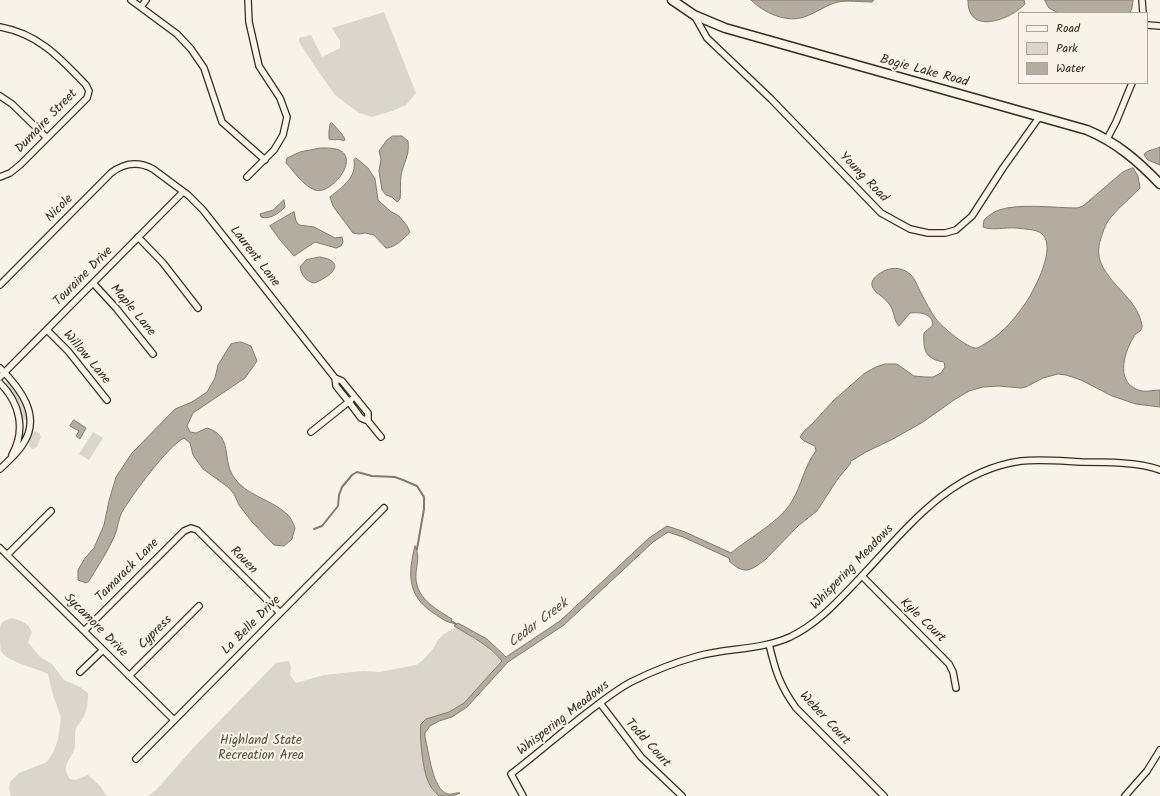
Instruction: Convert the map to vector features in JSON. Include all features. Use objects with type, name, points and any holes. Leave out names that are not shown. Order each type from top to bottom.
[{"type":"main road","name":"Bogie Lake Road","points":[[673,0],[694,15],[715,24],[746,34],[1080,127],[1107,139],[1134,158],[1160,184]]},
{"type":"street","points":[[131,0],[177,34],[191,49],[204,68],[222,122],[265,160]]},
{"type":"street","points":[[141,7],[146,0]]},
{"type":"street","points":[[247,177],[274,150],[283,135],[287,117],[280,98],[259,66],[249,22],[248,0]]},
{"type":"street","points":[[1142,0],[1144,12]]},
{"type":"street","name":"Young Road","points":[[694,15],[707,38],[771,99],[881,213],[910,228],[928,233],[945,233],[956,230],[964,224],[972,216],[1003,168],[1040,116]]},
{"type":"street","points":[[1148,25],[1160,26]]},
{"type":"street","name":"Dumaire Street","points":[[0,27],[30,37],[48,48],[86,85],[89,90],[88,95],[15,170],[0,177]]},
{"type":"street","points":[[1107,139],[1116,122],[1132,84]]},
{"type":"street","points":[[0,96],[12,104],[47,138]]},
{"type":"street","name":"Nicole","points":[[0,285],[111,173],[125,165],[143,165]]},
{"type":"street","name":"Laurent Lane","points":[[143,165],[153,169],[183,192],[203,210],[334,378],[336,386],[361,418],[368,421],[381,437]]},
{"type":"street","name":"Touraine Drive","points":[[0,377],[183,192]]},
{"type":"street","points":[[138,237],[161,260],[198,308]]},
{"type":"street","name":"Maple Lane","points":[[93,283],[116,308],[153,354]]},
{"type":"street","name":"Willow Lane","points":[[47,330],[68,352],[107,400]]},
{"type":"street","points":[[0,368],[21,392],[27,404],[30,418],[29,433],[26,440],[17,452],[0,469]]},
{"type":"street","name":"Laurent Lane","points":[[334,378],[342,381],[368,413],[368,421]]},
{"type":"street","points":[[0,383],[13,400],[19,420],[18,439],[9,460]]},
{"type":"street","points":[[311,432],[355,397]]},
{"type":"street","name":"Whispering Meadows","points":[[523,796],[511,774],[600,703],[630,682],[677,664],[704,655],[769,644],[790,637],[819,619],[862,576],[908,526],[934,501],[960,483],[990,469],[1020,462],[1051,459],[1137,465],[1160,470]]},
{"type":"street","name":"La Belle Drive","points":[[136,759],[384,508]]},
{"type":"street","points":[[7,555],[51,511]]},
{"type":"street","name":"Rouen","points":[[188,528],[194,528],[197,530],[280,613]]},
{"type":"street","name":"Tamarack Lane","points":[[84,631],[184,530],[188,528]]},
{"type":"street","name":"Sycamore Drive","points":[[0,548],[174,720]]},
{"type":"street","name":"Kyle Court","points":[[862,576],[949,664],[956,688]]},
{"type":"street","name":"Cypress","points":[[129,676],[199,606]]},
{"type":"street","name":"Weber Court","points":[[769,644],[779,680],[796,708],[884,796]]},
{"type":"street","points":[[80,672],[103,650]]},
{"type":"street","name":"Todd Court","points":[[600,703],[626,740],[641,757],[682,796]]},
{"type":"street","points":[[1125,796],[1147,770],[1160,750]]},
{"type":"green space","points":[[384,12],[416,93],[406,105],[372,117],[359,113],[335,95],[299,42],[299,38],[311,35],[322,57],[340,48],[340,41],[332,28]]},
{"type":"green space","points":[[9,381],[22,399],[27,415],[26,420],[22,418],[16,399],[5,384]]},
{"type":"green space","points":[[36,431],[41,437],[37,447],[32,449],[29,444],[29,439]]},
{"type":"green space","points":[[93,432],[103,438],[89,460],[79,454]]},
{"type":"green space","points":[[12,618],[24,622],[28,626],[32,632],[28,642],[40,657],[52,664],[64,680],[80,687],[88,693],[86,712],[76,728],[75,747],[67,763],[66,770],[70,779],[76,780],[88,775],[100,786],[107,796],[11,796],[9,788],[10,782],[19,773],[47,762],[54,751],[58,739],[61,718],[48,674],[15,662],[4,655],[1,651],[1,625],[3,622]]},
{"type":"green space","name":"Highland State Recreation Area","points":[[456,627],[484,644],[502,661],[464,703],[449,712],[421,724],[422,752],[426,776],[431,787],[439,796],[148,796],[156,790],[196,745],[276,663],[289,661],[291,667],[290,675],[296,683],[324,675],[363,671],[380,672],[416,665],[433,649],[438,640],[444,634]]},
{"type":"water","points":[[751,0],[874,0],[872,2],[838,2],[804,17],[790,19],[769,13]]},
{"type":"water","points":[[968,0],[1024,0],[1025,4],[1010,15],[990,22],[974,18],[970,11]]},
{"type":"water","points":[[1045,0],[1133,0],[1130,12],[1056,12],[1049,8]]},
{"type":"water","points":[[332,123],[345,139],[344,141],[329,139],[330,124]]},
{"type":"water","points":[[393,136],[402,136],[408,141],[407,155],[401,176],[400,199],[397,202],[392,197],[386,195],[382,190],[379,171],[381,159],[379,151],[387,140]]},
{"type":"water","points":[[1160,147],[1160,165],[1148,160],[1144,155],[1147,152]]},
{"type":"water","points":[[321,148],[336,149],[344,153],[346,159],[345,167],[336,182],[322,190],[315,190],[303,182],[286,163],[287,158],[300,152]]},
{"type":"water","points":[[356,158],[368,168],[375,179],[378,200],[390,211],[399,216],[410,232],[396,245],[389,248],[386,248],[374,235],[353,233],[333,206],[330,197],[348,182],[353,172],[354,160]]},
{"type":"water","points":[[1133,168],[1138,176],[1140,188],[1107,222],[1100,242],[1099,255],[1100,261],[1106,272],[1137,310],[1142,325],[1141,330],[1133,338],[1126,353],[1124,361],[1125,376],[1128,383],[1133,388],[1142,391],[1160,390],[1160,407],[1136,404],[1112,396],[1081,380],[1058,374],[1043,378],[1021,388],[998,386],[983,387],[969,391],[923,422],[851,461],[817,511],[798,526],[765,560],[755,567],[748,570],[738,568],[730,562],[729,558],[683,537],[668,532],[653,542],[564,625],[508,662],[467,707],[452,717],[439,721],[430,726],[425,733],[425,737],[432,769],[438,785],[448,794],[460,793],[453,796],[439,796],[434,791],[426,776],[423,761],[421,724],[426,719],[449,712],[464,703],[502,661],[486,646],[454,626],[458,623],[487,639],[506,657],[560,621],[649,538],[667,526],[685,532],[731,553],[773,522],[787,508],[792,501],[816,451],[815,446],[804,441],[800,437],[834,400],[865,373],[885,364],[897,364],[914,376],[933,377],[941,373],[945,367],[944,362],[933,359],[926,353],[924,333],[933,325],[930,318],[921,313],[910,313],[899,326],[890,305],[873,288],[872,282],[879,274],[886,270],[899,269],[911,275],[930,310],[939,322],[962,342],[973,348],[977,348],[988,342],[1005,328],[1027,301],[1043,268],[1047,248],[1046,240],[1040,232],[1016,228],[987,228],[983,227],[984,220],[995,212],[1007,208],[1027,206],[1077,208],[1083,206],[1123,172]]},
{"type":"water","points":[[284,200],[285,207],[280,212],[268,218],[261,217],[260,214],[273,210]]},
{"type":"water","points":[[294,212],[296,221],[299,225],[314,227],[335,238],[342,237],[343,242],[341,246],[336,248],[315,242],[294,256],[270,226]]},
{"type":"water","points":[[320,257],[330,260],[334,263],[335,267],[330,274],[322,280],[314,283],[305,278],[300,267],[306,260]]},
{"type":"water","points":[[241,342],[251,346],[257,361],[245,378],[193,413],[187,426],[190,432],[196,433],[207,428],[220,436],[226,448],[228,462],[233,476],[238,483],[251,493],[274,505],[288,515],[295,528],[292,539],[284,546],[274,545],[252,522],[228,487],[203,469],[193,455],[190,443],[184,438],[160,460],[127,504],[121,515],[112,541],[89,581],[86,583],[78,580],[78,570],[85,558],[94,548],[104,525],[116,477],[132,453],[175,409],[192,402],[207,392],[215,378],[218,365],[231,344]]},
{"type":"water","points":[[74,420],[86,428],[80,439],[76,436],[79,431],[70,426]]},
{"type":"water","points":[[415,546],[418,556],[416,581],[418,589],[426,601],[438,611],[452,619],[451,623],[432,612],[418,598],[414,591],[411,565]]},
{"type":"waterway","points":[[314,529],[322,526],[338,506],[339,495],[342,487],[352,475],[357,472],[372,476],[395,477],[417,486],[424,497],[424,509],[417,549]]},
{"type":"waterway","points":[[452,622],[456,624]]},
{"type":"water label","name":"Cedar Creek","points":[[539,624]]}]
